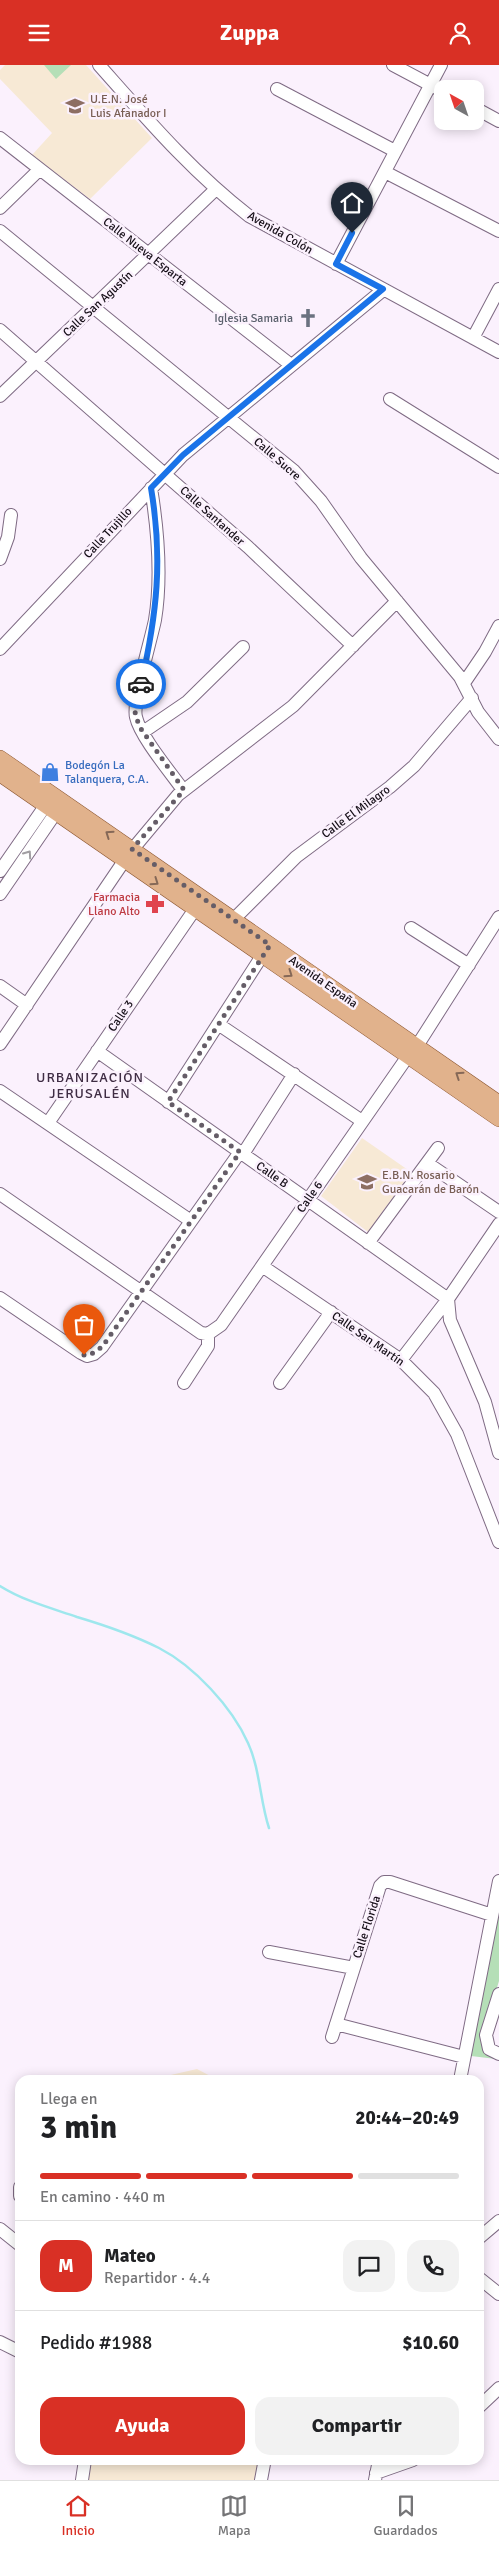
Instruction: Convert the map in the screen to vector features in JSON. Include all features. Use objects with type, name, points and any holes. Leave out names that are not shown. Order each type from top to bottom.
[{"type":"main road","name":"Avenida España","points":[[0,758],[54,804]]},
{"type":"main road","name":"Avenida España","points":[[0,774],[54,804],[128,855],[233,919],[266,950]]},
{"type":"main road","name":"Avenida España","points":[[128,855],[195,909],[266,950],[412,1051],[499,1119]]},
{"type":"main road","name":"Avenida España","points":[[412,1051],[499,1103]]},
{"type":"street","name":"Avenida Colón","points":[[98,65],[174,150],[216,189],[249,215],[499,352]]},
{"type":"street","points":[[393,65],[434,87]]},
{"type":"street","points":[[336,264],[440,65]]},
{"type":"street","points":[[277,89],[395,151]]},
{"type":"street","points":[[484,114],[499,121]]},
{"type":"street","name":"Calle Nueva Esparta","points":[[0,138],[291,365]]},
{"type":"street","points":[[0,208],[40,170]]},
{"type":"street","points":[[385,172],[499,231]]},
{"type":"street","name":"Calle San Agustín","points":[[0,396],[94,308],[216,189]]},
{"type":"street","name":"Calle Sucre","points":[[0,231],[227,418],[278,457],[312,491],[361,558],[464,683],[478,712],[499,739]]},
{"type":"street","name":"Calle Trujillo","points":[[0,649],[164,473],[227,418],[383,289]]},
{"type":"street","points":[[473,338],[499,289]]},
{"type":"street","name":"Calle Santander","points":[[0,330],[164,473],[354,646]]},
{"type":"street","points":[[390,399],[499,467]]},
{"type":"street","points":[[151,488],[158,573],[155,619],[135,712],[143,732],[184,790]]},
{"type":"street","points":[[0,559],[8,537],[11,515]]},
{"type":"street","points":[[0,1044],[128,855],[184,790],[293,706],[397,601]]},
{"type":"street","points":[[464,683],[485,652],[499,626]]},
{"type":"street","points":[[143,732],[193,697],[243,647]]},
{"type":"street","name":"Calle El Milagro","points":[[233,919],[296,857],[390,787],[414,766],[472,698]]},
{"type":"street","points":[[0,871],[54,804]]},
{"type":"street","points":[[0,894],[54,804]]},
{"type":"street","name":"Calle 3","points":[[48,1123],[195,909]]},
{"type":"street","name":"Calle 6","points":[[208,1334],[221,1325],[308,1201],[412,1051],[499,917]]},
{"type":"street","points":[[411,929],[469,965]]},
{"type":"street","points":[[168,1102],[266,950]]},
{"type":"street","points":[[0,986],[27,1005]]},
{"type":"street","points":[[218,1024],[362,1121]]},
{"type":"street","name":"Calle B","points":[[97,1051],[448,1299]]},
{"type":"street","points":[[0,1298],[81,1353],[90,1355],[102,1347],[241,1153],[294,1074]]},
{"type":"street","points":[[0,1091],[191,1221]]},
{"type":"street","points":[[368,1243],[438,1148]]},
{"type":"street","points":[[427,1163],[499,1212]]},
{"type":"street","points":[[0,1194],[201,1333],[208,1334],[208,1346],[184,1383]]},
{"type":"street","points":[[401,1360],[448,1299],[499,1224]]},
{"type":"street","name":"Calle San Martín","points":[[262,1266],[401,1360],[434,1393],[448,1415],[499,1542]]},
{"type":"street","points":[[448,1299],[450,1320],[485,1402],[499,1453]]},
{"type":"street","points":[[280,1383],[332,1312]]},
{"type":"street","points":[[461,2075],[499,1881]]},
{"type":"street","name":"Calle Florida","points":[[332,2037],[380,1886],[384,1882],[390,1882],[492,1915]]},
{"type":"street","points":[[269,1952],[354,1968]]},
{"type":"street","points":[[499,1994],[486,2040],[489,2049],[499,2053]]},
{"type":"street","points":[[336,2024],[464,2057]]},
{"type":"street","points":[[484,2234],[499,2221]]},
{"type":"street","points":[[0,2229],[15,2241]]},
{"type":"street","points":[[484,2282],[499,2294]]},
{"type":"street","points":[[0,2342],[15,2350]]},
{"type":"street","points":[[484,2402],[499,2388]]},
{"type":"street","points":[[82,2480],[84,2465]]},
{"type":"street","points":[[261,2480],[264,2465]]},
{"type":"street","points":[[376,2477],[402,2465]]},
{"type":"shaded area","name":"U.E.N. José Luis Afanador I","points":[[5,65],[86,65],[152,138],[90,199],[32,155],[52,133],[0,79],[0,70]]},
{"type":"shaded area","name":"E.B.N. Rosario Guacarán de Barón","points":[[362,1138],[411,1172],[368,1232],[321,1196]]},
{"type":"shaded area","points":[[197,2069],[208,2075],[171,2075]]},
{"type":"shaded area","points":[[91,2465],[257,2465],[255,2480],[88,2480]]},
{"type":"green space","points":[[44,65],[71,65],[56,79]]},
{"type":"green space","points":[[499,1910],[499,1981],[481,2039],[483,2048],[496,2059],[471,2056]]},
{"type":"waterway","points":[[0,1586],[28,1600],[149,1643],[172,1656],[198,1676],[232,1715],[248,1743],[255,1763],[269,1828]]},
{"type":"way so far","points":[[84,1355],[90,1355],[102,1347],[240,1152],[168,1102],[270,945],[132,849],[184,790],[139,726],[135,712],[141,684]]},
{"type":"place","name":"U.E.N. José Luis Afanador I","points":[[75,106]]},
{"type":"place","name":"Iglesia Samaria","points":[[308,318]]},
{"type":"place","name":"Bodegón La Talanquera, C.A.","points":[[50,772]]},
{"type":"place","name":"Farmacia Llano Alto","points":[[155,904]]},
{"type":"place","name":"E.B.N. Rosario Guacarán de Barón","points":[[367,1182]]},
{"type":"district","name":"URBANIZACIÓN JERUSALÉN","points":[[90,1085]]},
{"type":"route","points":[[141,684],[155,619],[157,600],[157,547],[151,488],[183,455],[383,289],[336,264],[352,233]]}]
